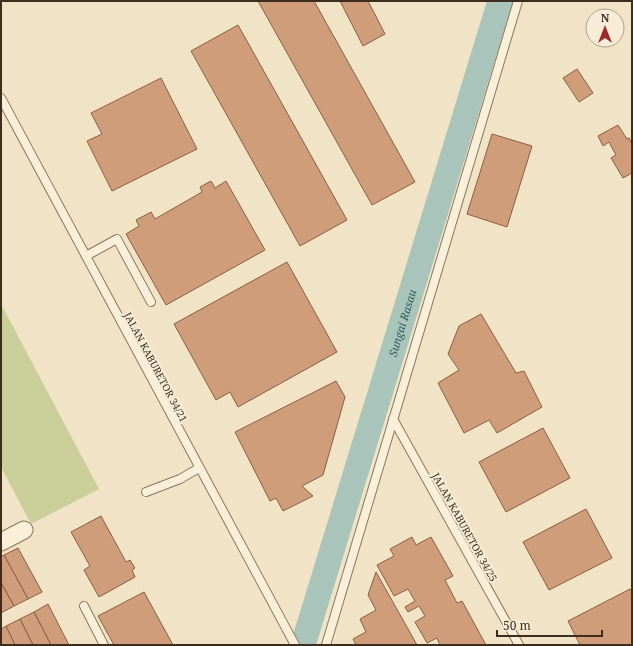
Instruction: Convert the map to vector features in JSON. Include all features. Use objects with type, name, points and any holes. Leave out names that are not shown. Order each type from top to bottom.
[{"type":"street","points":[[1,542],[24,530]]},
{"type":"lane","points":[[326,645],[518,1]]},
{"type":"lane","name":"JALAN KABURETOR 34/21","points":[[1,98],[293,641]]},
{"type":"lane","points":[[86,256],[117,239],[151,302]]},
{"type":"lane","name":"JALAN KABURETOR 34/25","points":[[393,419],[519,645]]},
{"type":"lane","points":[[146,492],[180,479],[199,468]]},
{"type":"lane","points":[[84,606],[104,645]]},
{"type":"green space","points":[[1,304],[99,489],[31,524],[1,467]]},
{"type":"building","points":[[258,1],[314,1],[415,182],[372,205]]},
{"type":"building","points":[[340,1],[368,1],[385,34],[363,46]]},
{"type":"building","points":[[238,25],[347,220],[300,246],[191,51]]},
{"type":"building","points":[[577,69],[593,93],[579,102],[563,78]]},
{"type":"building","points":[[161,78],[197,149],[112,191],[87,141],[102,134],[91,113]]},
{"type":"building","points":[[618,125],[632,144],[632,173],[623,178],[611,158],[616,155],[609,142],[603,146],[598,136]]},
{"type":"building","points":[[492,134],[532,146],[507,227],[467,214]]},
{"type":"building","points":[[211,181],[215,188],[226,181],[265,250],[166,305],[126,234],[139,226],[136,220],[151,212],[155,219],[202,192],[200,187]]},
{"type":"building","points":[[287,262],[337,352],[238,407],[230,392],[216,400],[174,324]]},
{"type":"building","points":[[481,314],[516,373],[524,371],[542,407],[497,433],[489,420],[464,433],[438,383],[459,370],[448,354],[459,326]]},
{"type":"building","points":[[336,381],[345,397],[323,475],[302,486],[313,496],[283,511],[276,498],[270,501],[235,432]]},
{"type":"building","points":[[543,428],[570,478],[506,512],[479,462]]},
{"type":"building","points":[[586,509],[612,558],[549,590],[523,542]]},
{"type":"building","points":[[101,516],[126,562],[130,560],[135,568],[132,570],[135,577],[99,597],[84,570],[90,566],[71,532]]},
{"type":"building","points":[[412,537],[416,545],[431,537],[453,576],[445,580],[457,603],[462,601],[486,645],[440,645],[437,638],[427,643],[415,622],[425,616],[419,606],[408,612],[405,607],[415,601],[408,589],[394,596],[377,565],[394,556],[390,549]]},
{"type":"building","points":[[18,548],[42,592],[28,599],[4,555]]},
{"type":"building","points":[[4,555],[28,599],[14,606],[1,583],[1,557]]},
{"type":"building","points":[[376,572],[417,645],[356,645],[353,639],[366,632],[360,619],[376,610],[368,595]]},
{"type":"building","points":[[1,583],[14,606],[1,613]]},
{"type":"building","points":[[630,589],[632,592],[632,645],[580,645],[568,621]]},
{"type":"building","points":[[144,592],[173,645],[114,645],[98,616]]},
{"type":"building","points":[[48,604],[69,645],[51,645],[34,612]]},
{"type":"building","points":[[34,612],[51,645],[33,645],[20,619]]},
{"type":"building","points":[[20,619],[33,645],[15,645],[6,626]]},
{"type":"building","points":[[6,626],[15,645],[1,645],[1,629]]},
{"type":"waterway","name":"Sungai Rasau","points":[[303,645],[500,1]]}]
